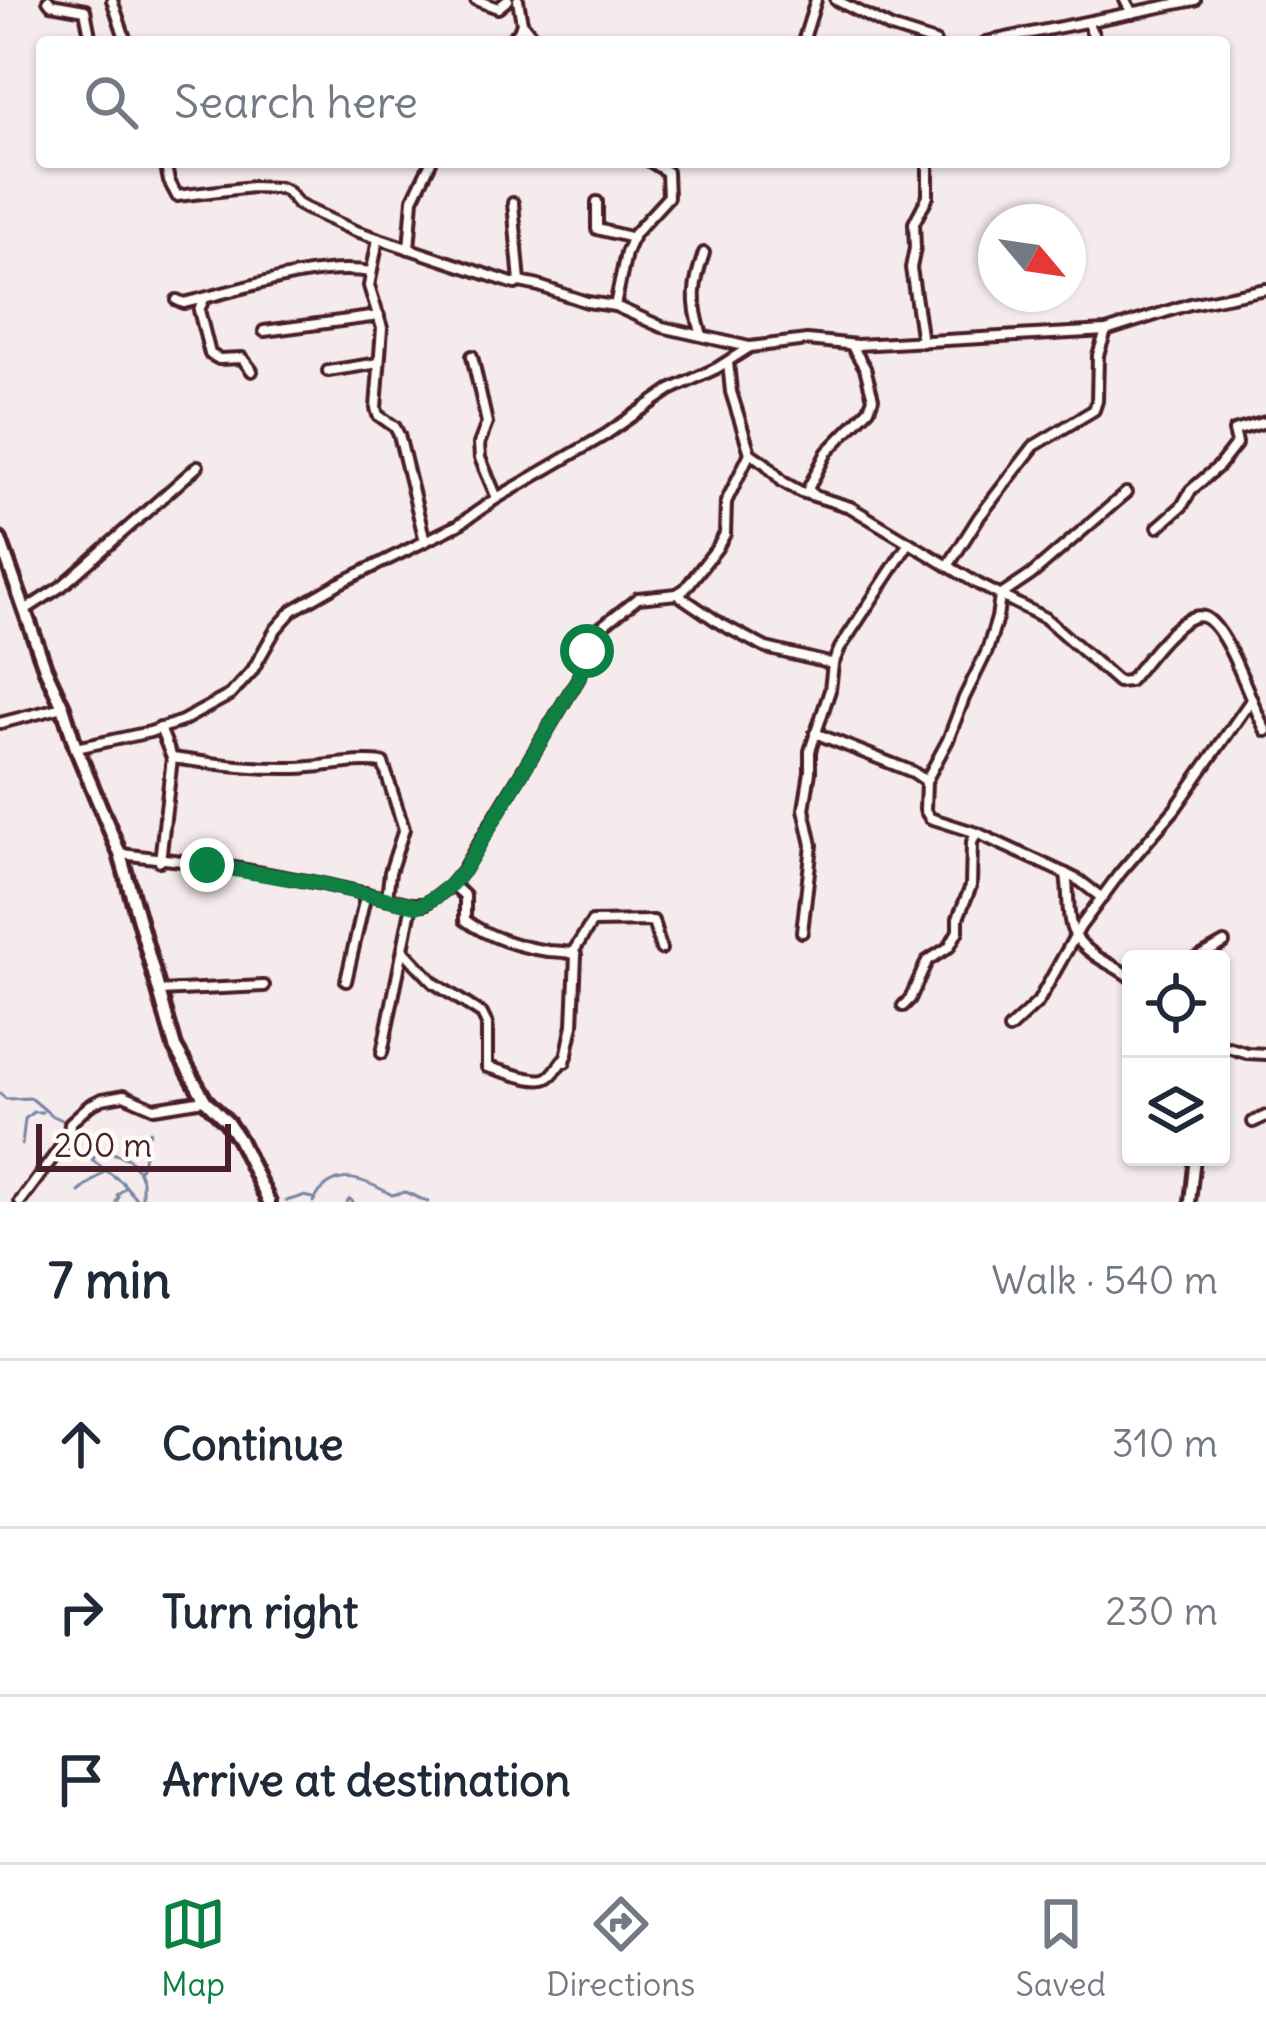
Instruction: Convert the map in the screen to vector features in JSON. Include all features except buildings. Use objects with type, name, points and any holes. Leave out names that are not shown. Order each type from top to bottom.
[{"type":"main road","points":[[0,540],[3,559],[120,854],[179,1057],[239,1140],[269,1202]]},
{"type":"street","points":[[48,0],[85,10],[90,36]]},
{"type":"street","points":[[112,0],[123,36]]},
{"type":"street","points":[[476,0],[498,8],[508,0]]},
{"type":"street","points":[[518,0],[522,23],[533,36]]},
{"type":"street","points":[[805,36],[816,0]]},
{"type":"street","points":[[836,0],[916,36]]},
{"type":"street","points":[[1125,0],[1132,13]]},
{"type":"street","points":[[1017,36],[1195,0]]},
{"type":"street","points":[[1088,22],[1094,36]]},
{"type":"street","points":[[514,36],[522,23]]},
{"type":"street","points":[[167,168],[177,196],[280,188],[307,209],[472,271],[615,306],[662,327],[750,347],[807,340],[851,345],[1106,331],[1190,304],[1266,289]]},
{"type":"street","points":[[410,249],[413,200],[427,168]]},
{"type":"street","points":[[615,306],[633,238],[668,196],[668,172],[661,168]]},
{"type":"street","points":[[922,342],[911,268],[914,223],[928,196],[928,168]]},
{"type":"street","points":[[597,202],[597,229],[633,238]]},
{"type":"street","points":[[513,203],[520,282]]},
{"type":"street","points":[[378,238],[369,286],[382,328],[378,415],[399,435],[425,541]]},
{"type":"street","points":[[702,335],[693,298],[704,253]]},
{"type":"street","points":[[177,300],[184,303],[279,279],[370,272]]},
{"type":"street","points":[[205,298],[199,310],[210,354],[219,359],[242,358],[252,370]]},
{"type":"street","points":[[264,331],[379,316]]},
{"type":"street","points":[[948,566],[1034,446],[1094,410],[1098,355],[1106,331]]},
{"type":"street","points":[[732,341],[731,392],[750,453],[791,488],[850,507],[1045,618],[1124,684],[1183,622],[1205,617],[1240,670],[1266,731]]},
{"type":"street","points":[[815,496],[808,489],[827,452],[869,409],[873,398],[865,368],[851,345]]},
{"type":"street","points":[[76,748],[182,721],[230,695],[252,671],[292,610],[458,525],[670,390],[750,347]]},
{"type":"street","points":[[472,356],[487,423],[478,450],[497,498]]},
{"type":"street","points":[[328,371],[380,363]]},
{"type":"street","points":[[1158,527],[1219,466],[1237,443],[1234,431],[1266,422]]},
{"type":"street","points":[[120,854],[225,866],[425,904],[452,884],[496,818],[578,679],[592,636],[638,598],[685,589],[724,538],[726,502],[750,453]]},
{"type":"street","points":[[25,610],[80,571],[198,466]]},
{"type":"street","points":[[1102,898],[1080,880],[927,814],[926,781],[987,651],[1000,596],[1126,494]]},
{"type":"street","points":[[802,932],[812,845],[804,809],[810,751],[830,690],[833,664],[855,622],[909,543]]},
{"type":"street","points":[[676,594],[766,648],[833,664]]},
{"type":"street","points":[[1009,1029],[1038,1002],[1102,898],[1175,809],[1250,702]]},
{"type":"street","points":[[0,722],[63,707]]},
{"type":"street","points":[[160,728],[172,758],[160,861]]},
{"type":"street","points":[[815,733],[926,781]]},
{"type":"street","points":[[172,758],[250,769],[347,765],[363,760],[383,763],[404,829],[387,898]]},
{"type":"street","points":[[903,1006],[927,961],[949,947],[958,932],[958,918],[971,886],[976,833]]},
{"type":"street","points":[[1066,874],[1074,938],[1122,972]]},
{"type":"street","points":[[452,884],[465,896],[465,920],[480,930],[534,948],[573,952]]},
{"type":"street","points":[[346,981],[366,893]]},
{"type":"street","points":[[382,1052],[412,904]]},
{"type":"street","points":[[573,952],[592,922],[653,921],[661,949]]},
{"type":"street","points":[[1213,950],[1224,944]]},
{"type":"street","points":[[403,950],[434,983],[482,1014],[487,1024],[487,1067],[539,1081],[566,1059],[578,960],[573,952]]},
{"type":"street","points":[[158,991],[264,986]]},
{"type":"street","points":[[1230,1048],[1266,1054]]},
{"type":"street","points":[[20,1202],[69,1136],[70,1123],[90,1105],[124,1095],[154,1108],[206,1100]]},
{"type":"street","points":[[1253,1122],[1266,1116]]},
{"type":"street","points":[[1190,1202],[1194,1166]]},
{"type":"waterway","points":[[0,1094],[6,1099],[31,1098],[67,1122]]},
{"type":"waterway","points":[[22,1145],[25,1119],[42,1112]]},
{"type":"waterway","points":[[74,1127],[103,1149],[92,1160],[139,1202]]},
{"type":"waterway","points":[[142,1202],[138,1170],[150,1131]]},
{"type":"waterway","points":[[105,1150],[129,1159],[136,1168]]},
{"type":"waterway","points":[[79,1192],[105,1171]]},
{"type":"waterway","points":[[313,1202],[329,1184],[348,1179],[428,1202]]},
{"type":"waterway","points":[[116,1202],[126,1187]]},
{"type":"waterway","points":[[286,1201],[313,1198]]},
{"type":"waterway","points":[[347,1202],[353,1202]]},
{"type":"route","points":[[207,865],[425,904],[464,870],[578,679],[587,651]]}]
